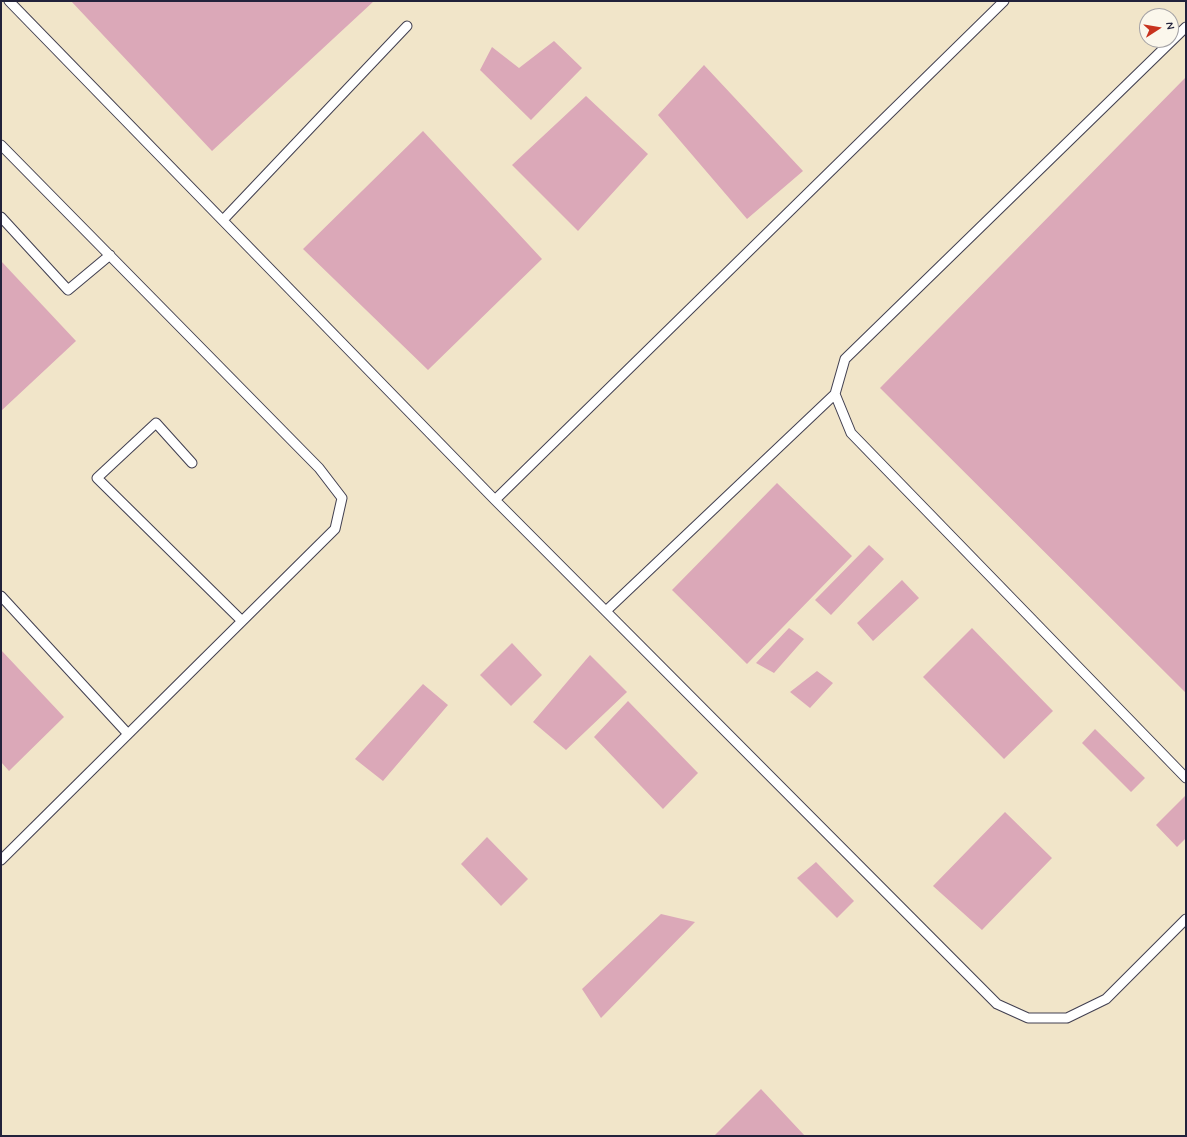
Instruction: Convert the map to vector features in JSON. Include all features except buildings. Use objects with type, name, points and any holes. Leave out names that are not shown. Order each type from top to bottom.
[{"type":"lane","points":[[9,1],[495,500],[998,1004],[1028,1018],[1067,1018],[1106,999],[1186,919]]},
{"type":"lane","points":[[495,500],[1004,1]]},
{"type":"lane","points":[[223,220],[407,26]]},
{"type":"lane","points":[[606,611],[835,394],[845,359],[1186,27]]},
{"type":"lane","points":[[1,860],[335,529],[342,498],[319,468],[2,147]]},
{"type":"lane","points":[[1,217],[68,290],[110,255]]},
{"type":"lane","points":[[835,394],[851,433],[1186,778]]},
{"type":"lane","points":[[192,464],[156,423],[97,478],[242,621]]},
{"type":"lane","points":[[1,596],[128,734]]}]
